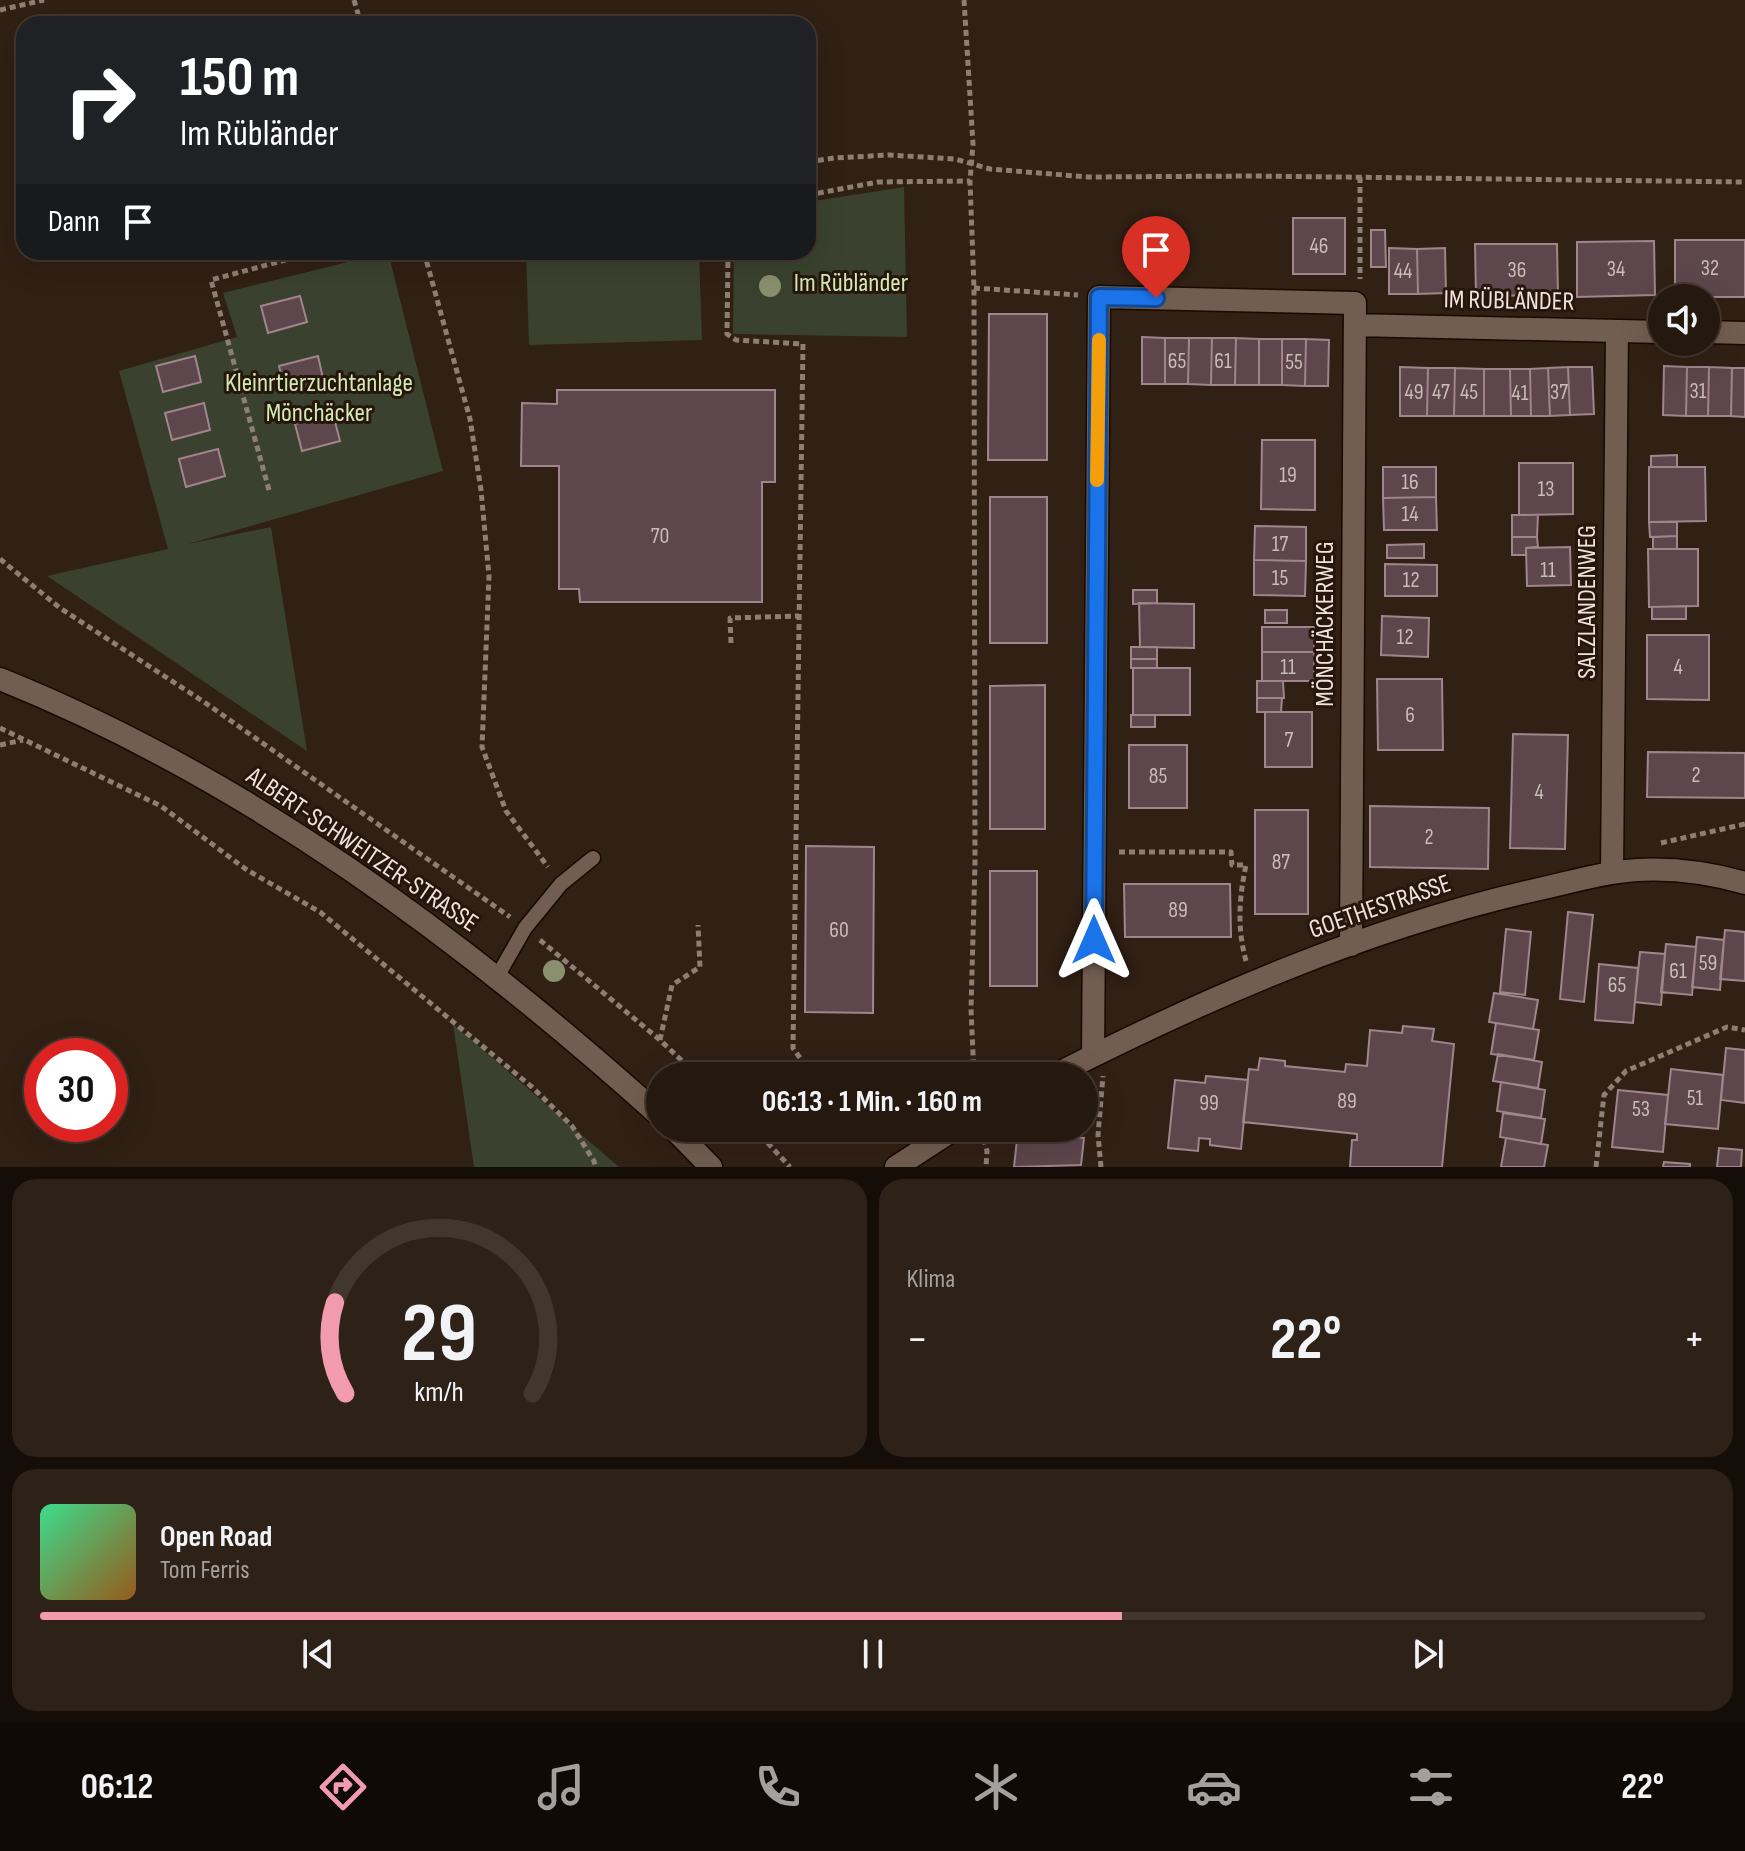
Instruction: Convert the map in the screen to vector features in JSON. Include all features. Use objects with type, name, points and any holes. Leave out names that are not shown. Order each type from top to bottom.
[{"type":"street","name":"IM RÜBLÄNDER","points":[[1099,297],[1648,332]]},
{"type":"street","points":[[1099,297],[1094,853],[1099,1052]]},
{"type":"street","name":"MÖNCHÄCKERWEG","points":[[1351,945],[1355,314]]},
{"type":"street","name":"SALZLANDENWEG","points":[[1612,873],[1617,331]]},
{"type":"street","points":[[1720,332],[1745,333]]},
{"type":"street","name":"ALBERT-SCHWEITZER-STRASSE","points":[[0,679],[152,748],[273,818],[373,886],[497,977],[646,1104]]},
{"type":"street","name":"GOETHESTRASSE","points":[[1080,1062],[1252,983],[1351,945],[1475,904],[1612,873],[1668,870],[1715,874],[1745,883]]},
{"type":"street","points":[[687,1142],[711,1167]]},
{"type":"street","points":[[896,1167],[934,1142]]},
{"type":"lane","points":[[497,977],[525,928],[561,884],[593,858]]},
{"type":"path","points":[[0,10],[44,0]]},
{"type":"path","points":[[964,0],[973,144],[970,181],[974,288],[975,863],[971,1009],[973,1062]]},
{"type":"path","points":[[816,161],[889,155],[972,162],[990,169],[1088,177],[1745,182]]},
{"type":"path","points":[[1355,314],[1360,291],[1360,177]]},
{"type":"path","points":[[816,194],[878,182],[970,181]]},
{"type":"path","points":[[269,490],[211,280],[285,260]]},
{"type":"path","points":[[426,260],[470,419],[481,490],[489,576],[482,747],[506,811],[561,884]]},
{"type":"path","points":[[728,260],[727,334],[736,340],[803,344],[793,1048],[803,1062]]},
{"type":"path","points":[[974,288],[1099,297]]},
{"type":"path","points":[[0,559],[60,608],[204,702],[525,928],[683,1062]]},
{"type":"path","points":[[731,643],[730,618],[799,616]]},
{"type":"path","points":[[0,728],[161,806],[247,870],[320,912],[532,1087],[572,1126],[595,1167]]},
{"type":"path","points":[[0,745],[24,740]]},
{"type":"path","points":[[1657,844],[1745,824]]},
{"type":"path","points":[[1094,853],[1231,852],[1232,865],[1246,865],[1238,901],[1240,941],[1252,983]]},
{"type":"path","points":[[660,1040],[672,985],[700,967],[698,925]]},
{"type":"path","points":[[1596,1167],[1604,1095],[1626,1071],[1727,1027],[1745,1030]]},
{"type":"path","points":[[1099,1052],[1098,1135],[1101,1167]]},
{"type":"path","points":[[767,1142],[790,1167]]},
{"type":"path","points":[[985,1142],[986,1167]]},
{"type":"green space","name":"Im Rübländer","points":[[904,187],[907,337],[733,334],[734,260],[816,260],[816,201]]},
{"type":"green space","name":"Kleinrtierzuchtanlage Mönchäcker","points":[[356,260],[390,260],[443,471],[188,544],[271,527],[307,751],[47,576],[168,549],[119,371],[237,337],[223,293]]},
{"type":"green space","points":[[526,260],[699,260],[702,340],[529,345]]},
{"type":"green space","points":[[453,1024],[619,1167],[474,1167]]},
{"type":"building","points":[[1293,218],[1345,218],[1345,274],[1293,274]]},
{"type":"building","points":[[1371,230],[1385,230],[1386,267],[1371,267]]},
{"type":"building","points":[[1675,240],[1745,240],[1745,297],[1720,297],[1720,284],[1675,284]]},
{"type":"building","points":[[1654,241],[1655,284],[1648,284],[1648,295],[1577,297],[1577,242]]},
{"type":"building","points":[[1475,244],[1557,244],[1558,295],[1476,296]]},
{"type":"building","points":[[1389,248],[1417,249],[1418,294],[1389,294]]},
{"type":"building","points":[[1445,248],[1446,293],[1418,294],[1417,249]]},
{"type":"building","points":[[300,296],[307,322],[268,333],[261,306]]},
{"type":"building","points":[[989,314],[1047,314],[1047,460],[988,460]]},
{"type":"building","points":[[1142,337],[1165,338],[1165,384],[1142,384]]},
{"type":"building","points":[[1165,338],[1189,338],[1188,384],[1165,384]]},
{"type":"building","points":[[1189,338],[1212,338],[1211,385],[1188,384]]},
{"type":"building","points":[[1212,338],[1236,338],[1235,385],[1211,385]]},
{"type":"building","points":[[1236,338],[1259,339],[1259,385],[1235,385]]},
{"type":"building","points":[[1259,339],[1282,339],[1282,385],[1259,385]]},
{"type":"building","points":[[1282,339],[1306,339],[1305,386],[1282,385]]},
{"type":"building","points":[[1306,339],[1329,340],[1328,386],[1305,386]]},
{"type":"building","points":[[195,356],[201,382],[163,392],[156,366]]},
{"type":"building","points":[[318,356],[324,383],[286,393],[279,366]]},
{"type":"building","points":[[1664,366],[1687,367],[1686,416],[1663,415]]},
{"type":"building","points":[[1400,367],[1428,368],[1427,416],[1400,416]]},
{"type":"building","points":[[1568,367],[1592,367],[1594,414],[1570,415]]},
{"type":"building","points":[[1568,367],[1570,415],[1550,416],[1548,368]]},
{"type":"building","points":[[1687,367],[1709,367],[1708,416],[1686,416]]},
{"type":"building","points":[[1709,367],[1732,368],[1731,416],[1708,416]]},
{"type":"building","points":[[1428,368],[1455,368],[1454,416],[1427,416]]},
{"type":"building","points":[[1455,368],[1484,369],[1484,416],[1454,416]]},
{"type":"building","points":[[1548,368],[1550,416],[1531,416],[1530,369]]},
{"type":"building","points":[[1732,368],[1745,368],[1745,417],[1731,416]]},
{"type":"building","points":[[1484,369],[1510,369],[1511,416],[1484,416]]},
{"type":"building","points":[[1510,369],[1530,369],[1531,416],[1511,416]]},
{"type":"building","points":[[557,390],[775,390],[775,482],[762,482],[762,602],[580,602],[579,589],[559,589],[559,466],[521,466],[522,403],[557,404]]},
{"type":"building","points":[[204,403],[210,430],[172,440],[165,413]]},
{"type":"building","points":[[333,414],[340,441],[302,451],[295,424]]},
{"type":"building","points":[[1262,440],[1315,440],[1315,510],[1261,509]]},
{"type":"building","points":[[218,449],[225,476],[186,487],[179,459]]},
{"type":"building","points":[[1677,455],[1677,467],[1651,467],[1651,456]]},
{"type":"building","points":[[1519,463],[1573,463],[1573,514],[1519,515]]},
{"type":"building","points":[[1383,467],[1436,467],[1436,497],[1383,498]]},
{"type":"building","points":[[1649,467],[1705,467],[1706,521],[1649,522]]},
{"type":"building","points":[[990,497],[1047,497],[1047,643],[990,643]]},
{"type":"building","points":[[1436,497],[1437,530],[1384,530],[1383,498]]},
{"type":"building","points":[[1512,515],[1538,515],[1537,537],[1512,537]]},
{"type":"building","points":[[1649,522],[1677,522],[1677,536],[1650,537]]},
{"type":"building","points":[[1255,526],[1306,527],[1306,561],[1254,560]]},
{"type":"building","points":[[1677,536],[1677,549],[1653,549],[1653,537]]},
{"type":"building","points":[[1512,537],[1537,537],[1538,547],[1526,548],[1526,555],[1512,555]]},
{"type":"building","points":[[1424,544],[1424,558],[1387,558],[1387,545]]},
{"type":"building","points":[[1570,547],[1571,585],[1527,586],[1526,548]]},
{"type":"building","points":[[1648,549],[1698,549],[1698,606],[1649,607]]},
{"type":"building","points":[[1254,560],[1306,561],[1305,596],[1254,595]]},
{"type":"building","points":[[1385,564],[1437,565],[1437,596],[1385,596]]},
{"type":"building","points":[[1133,590],[1157,590],[1157,603],[1133,604]]},
{"type":"building","points":[[1139,603],[1194,604],[1194,648],[1140,647]]},
{"type":"building","points":[[1686,606],[1686,619],[1652,619],[1652,607]]},
{"type":"building","points":[[1265,610],[1287,610],[1287,623],[1265,623]]},
{"type":"building","points":[[1382,616],[1429,618],[1428,657],[1381,655]]},
{"type":"building","points":[[1262,627],[1314,627],[1314,652],[1262,652]]},
{"type":"building","points":[[1647,635],[1709,635],[1709,700],[1647,699]]},
{"type":"building","points":[[1131,647],[1157,647],[1157,659],[1131,659]]},
{"type":"building","points":[[1262,652],[1314,652],[1314,681],[1262,681]]},
{"type":"building","points":[[1131,659],[1157,659],[1157,668],[1131,668]]},
{"type":"building","points":[[1133,668],[1190,668],[1190,715],[1133,715]]},
{"type":"building","points":[[1377,679],[1442,679],[1443,750],[1378,750]]},
{"type":"building","points":[[1257,681],[1283,681],[1284,698],[1257,698]]},
{"type":"building","points":[[1045,685],[1045,829],[990,829],[990,686]]},
{"type":"building","points":[[1257,698],[1282,698],[1281,712],[1257,712]]},
{"type":"building","points":[[1265,712],[1312,712],[1312,767],[1265,767]]},
{"type":"building","points":[[1131,715],[1155,715],[1155,727],[1131,727]]},
{"type":"building","points":[[1513,734],[1568,735],[1565,849],[1510,848]]},
{"type":"building","points":[[1129,745],[1187,745],[1187,808],[1129,808]]},
{"type":"building","points":[[1648,752],[1745,753],[1745,798],[1647,797]]},
{"type":"building","points":[[1370,806],[1489,808],[1488,869],[1370,867]]},
{"type":"building","points":[[1255,810],[1308,810],[1308,914],[1255,914]]},
{"type":"building","points":[[806,846],[874,847],[873,1013],[805,1012]]},
{"type":"building","points":[[990,871],[1037,871],[1037,986],[990,986]]},
{"type":"building","points":[[1124,884],[1230,884],[1231,937],[1125,937]]},
{"type":"building","points":[[1568,912],[1593,915],[1584,1002],[1560,999]]},
{"type":"building","points":[[1506,929],[1531,932],[1525,995],[1500,992]]},
{"type":"building","points":[[1725,930],[1745,932],[1745,981],[1720,979]]},
{"type":"building","points":[[1697,937],[1724,940],[1720,990],[1692,987]]},
{"type":"building","points":[[1666,944],[1696,947],[1692,995],[1661,992]]},
{"type":"building","points":[[1640,952],[1665,954],[1661,1005],[1635,1002]]},
{"type":"building","points":[[1599,964],[1638,968],[1633,1023],[1595,1020]]},
{"type":"building","points":[[1494,993],[1538,1000],[1533,1029],[1489,1022]]},
{"type":"building","points":[[1496,1023],[1539,1030],[1534,1060],[1491,1054]]},
{"type":"building","points":[[1403,1026],[1434,1029],[1432,1041],[1454,1044],[1442,1167],[1350,1167],[1352,1140],[1357,1140],[1357,1134],[1243,1122],[1249,1069],[1258,1070],[1260,1058],[1285,1061],[1285,1066],[1345,1072],[1346,1064],[1367,1066],[1370,1030],[1402,1033]]},
{"type":"building","points":[[1726,1048],[1745,1050],[1745,1103],[1721,1100]]},
{"type":"building","points":[[1498,1054],[1542,1062],[1538,1088],[1493,1081]]},
{"type":"building","points":[[1671,1069],[1723,1075],[1718,1129],[1665,1124]]},
{"type":"building","points":[[1206,1076],[1248,1080],[1241,1149],[1210,1145],[1210,1139],[1199,1138],[1198,1151],[1168,1148],[1175,1080],[1205,1083]]},
{"type":"building","points":[[1501,1082],[1545,1090],[1541,1118],[1497,1111]]},
{"type":"building","points":[[1618,1090],[1668,1095],[1663,1152],[1612,1147]]},
{"type":"building","points":[[1503,1113],[1545,1119],[1541,1144],[1500,1137]]},
{"type":"building","points":[[1506,1138],[1548,1145],[1544,1167],[1501,1167]]},
{"type":"building","points":[[1017,1142],[1084,1142],[1081,1165],[1014,1167]]},
{"type":"building","points":[[1719,1148],[1742,1150],[1741,1167],[1717,1167]]},
{"type":"building","points":[[1664,1162],[1690,1164],[1690,1167],[1663,1167]]},
{"type":"slow traffic","points":[[1097,480],[1099,340]]},
{"type":"route","points":[[1094,940],[1099,297],[1156,298]]}]
